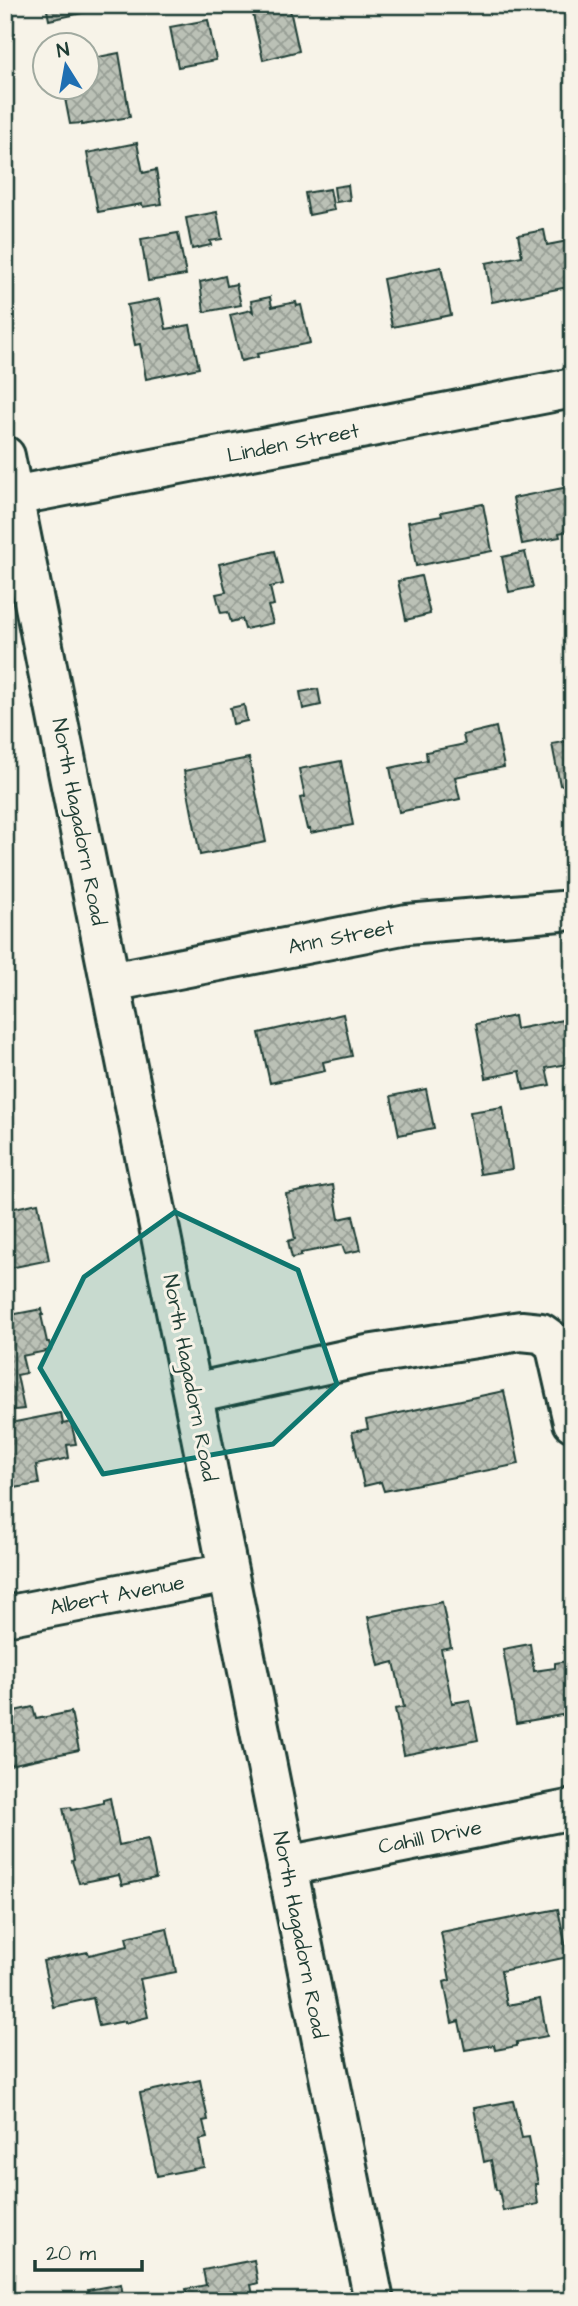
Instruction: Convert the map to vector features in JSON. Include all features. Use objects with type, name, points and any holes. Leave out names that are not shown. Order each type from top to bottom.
[{"type":"street","name":"Linden Street","points":[[13,496],[573,388]]},
{"type":"street","name":"North Hagadorn Road","points":[[5,456],[374,2301]]},
{"type":"street","name":"Ann Street","points":[[111,982],[407,924],[573,910]]},
{"type":"street","points":[[194,1393],[367,1355],[522,1331],[541,1333],[555,1343],[573,1422]]},
{"type":"street","name":"Albert Avenue","points":[[5,1616],[228,1573]]},
{"type":"street","name":"Cahill Drive","points":[[287,1866],[573,1809]]},
{"type":"highlighted area","points":[[175,1212],[298,1270],[337,1384],[273,1444],[103,1474],[40,1368],[84,1277]]},
{"type":"building","points":[[46,5],[120,5],[49,20]]},
{"type":"building","points":[[251,5],[289,5],[299,51],[263,60]]},
{"type":"building","points":[[208,20],[216,60],[178,67],[170,27]]},
{"type":"building","points":[[119,53],[130,117],[82,125],[70,124],[66,102],[102,102],[102,56]]},
{"type":"building","points":[[137,143],[143,173],[156,170],[162,204],[143,207],[142,204],[98,212],[87,153]]},
{"type":"building","points":[[348,185],[350,200],[336,202],[334,187]]},
{"type":"building","points":[[330,189],[334,210],[309,215],[305,193]]},
{"type":"building","points":[[217,212],[222,239],[210,241],[211,245],[192,249],[186,218]]},
{"type":"building","points":[[544,230],[547,245],[573,240],[573,286],[492,302],[486,263],[522,256],[518,235]]},
{"type":"building","points":[[178,233],[186,275],[148,281],[141,239]]},
{"type":"building","points":[[441,267],[451,315],[392,327],[383,279]]},
{"type":"building","points":[[225,276],[227,286],[236,284],[241,305],[204,312],[200,282]]},
{"type":"building","points":[[270,297],[272,307],[296,302],[297,306],[301,305],[310,343],[257,354],[258,357],[241,361],[230,315],[251,310],[253,312],[251,301]]},
{"type":"building","points":[[160,299],[166,329],[190,325],[199,368],[146,379],[140,344],[135,345],[127,305]]},
{"type":"building","points":[[573,486],[573,530],[559,533],[560,537],[522,544],[513,498]]},
{"type":"building","points":[[483,504],[492,551],[416,566],[408,522],[442,516],[441,512]]},
{"type":"building","points":[[275,551],[283,584],[270,587],[274,605],[268,606],[273,623],[245,629],[242,619],[231,622],[228,612],[221,613],[216,594],[226,592],[219,564]]},
{"type":"building","points":[[525,552],[533,587],[509,592],[502,557]]},
{"type":"building","points":[[421,576],[430,614],[406,620],[398,581]]},
{"type":"building","points":[[318,689],[321,705],[303,709],[300,692]]},
{"type":"building","points":[[244,705],[247,721],[233,724],[230,708]]},
{"type":"building","points":[[496,727],[504,767],[455,777],[460,799],[399,812],[390,768],[427,760],[426,752],[465,744],[463,735]]},
{"type":"building","points":[[573,740],[573,783],[560,785],[552,744]]},
{"type":"building","points":[[249,758],[266,842],[200,855],[184,771]]},
{"type":"building","points":[[341,761],[353,825],[310,833],[300,798],[305,797],[299,769]]},
{"type":"building","points":[[343,1014],[352,1056],[323,1062],[325,1071],[270,1083],[259,1033]]},
{"type":"building","points":[[514,1016],[516,1029],[573,1018],[573,1063],[546,1068],[550,1085],[524,1090],[520,1071],[486,1078],[476,1024]]},
{"type":"building","points":[[426,1089],[434,1128],[399,1135],[391,1096]]},
{"type":"building","points":[[503,1107],[512,1169],[480,1174],[470,1112]]},
{"type":"building","points":[[5,1113],[14,1158],[5,1160]]},
{"type":"building","points":[[333,1185],[339,1219],[353,1216],[361,1250],[345,1253],[342,1245],[301,1253],[301,1256],[292,1258],[288,1241],[295,1239],[286,1194]]},
{"type":"building","points":[[38,1203],[49,1260],[5,1269],[5,1210]]},
{"type":"building","points":[[42,1309],[41,1315],[51,1350],[22,1356],[26,1373],[17,1375],[24,1409],[5,1411],[5,1316]]},
{"type":"building","points":[[504,1391],[519,1464],[384,1491],[381,1482],[364,1486],[352,1432],[368,1429],[366,1420]]},
{"type":"building","points":[[61,1413],[63,1424],[71,1422],[76,1444],[67,1445],[69,1458],[36,1465],[39,1484],[14,1488],[13,1480],[5,1481],[5,1461],[10,1460],[5,1424]]},
{"type":"building","points":[[442,1602],[451,1647],[441,1649],[452,1703],[470,1700],[478,1740],[404,1755],[395,1709],[404,1707],[394,1662],[379,1666],[368,1617]]},
{"type":"building","points":[[530,1644],[534,1671],[555,1668],[555,1663],[573,1660],[573,1713],[516,1723],[503,1649]]},
{"type":"building","points":[[33,1707],[36,1719],[71,1712],[79,1750],[5,1766],[5,1713]]},
{"type":"building","points":[[110,1798],[119,1845],[148,1839],[156,1878],[122,1885],[119,1875],[79,1883],[72,1861],[74,1860],[63,1808],[71,1807],[72,1810],[103,1803],[103,1800]]},
{"type":"building","points":[[558,1909],[568,1957],[501,1971],[507,2005],[540,1999],[547,2036],[495,2050],[494,2045],[465,2050],[459,2021],[452,2023],[444,1982],[450,1980],[441,1932]]},
{"type":"building","points":[[167,1928],[176,1972],[140,1979],[148,2017],[99,2026],[93,1998],[53,2007],[43,1961],[128,1946],[126,1937]]},
{"type":"building","points":[[200,2080],[208,2120],[203,2121],[207,2138],[199,2140],[204,2167],[157,2176],[140,2093]]},
{"type":"building","points":[[513,2101],[522,2138],[529,2137],[538,2184],[535,2184],[538,2204],[503,2211],[491,2160],[484,2162],[474,2108]]},
{"type":"building","points":[[254,2260],[258,2283],[251,2285],[254,2301],[188,2301],[186,2289],[206,2285],[203,2270]]},
{"type":"building","points":[[121,2284],[124,2301],[90,2301],[88,2290]]}]
